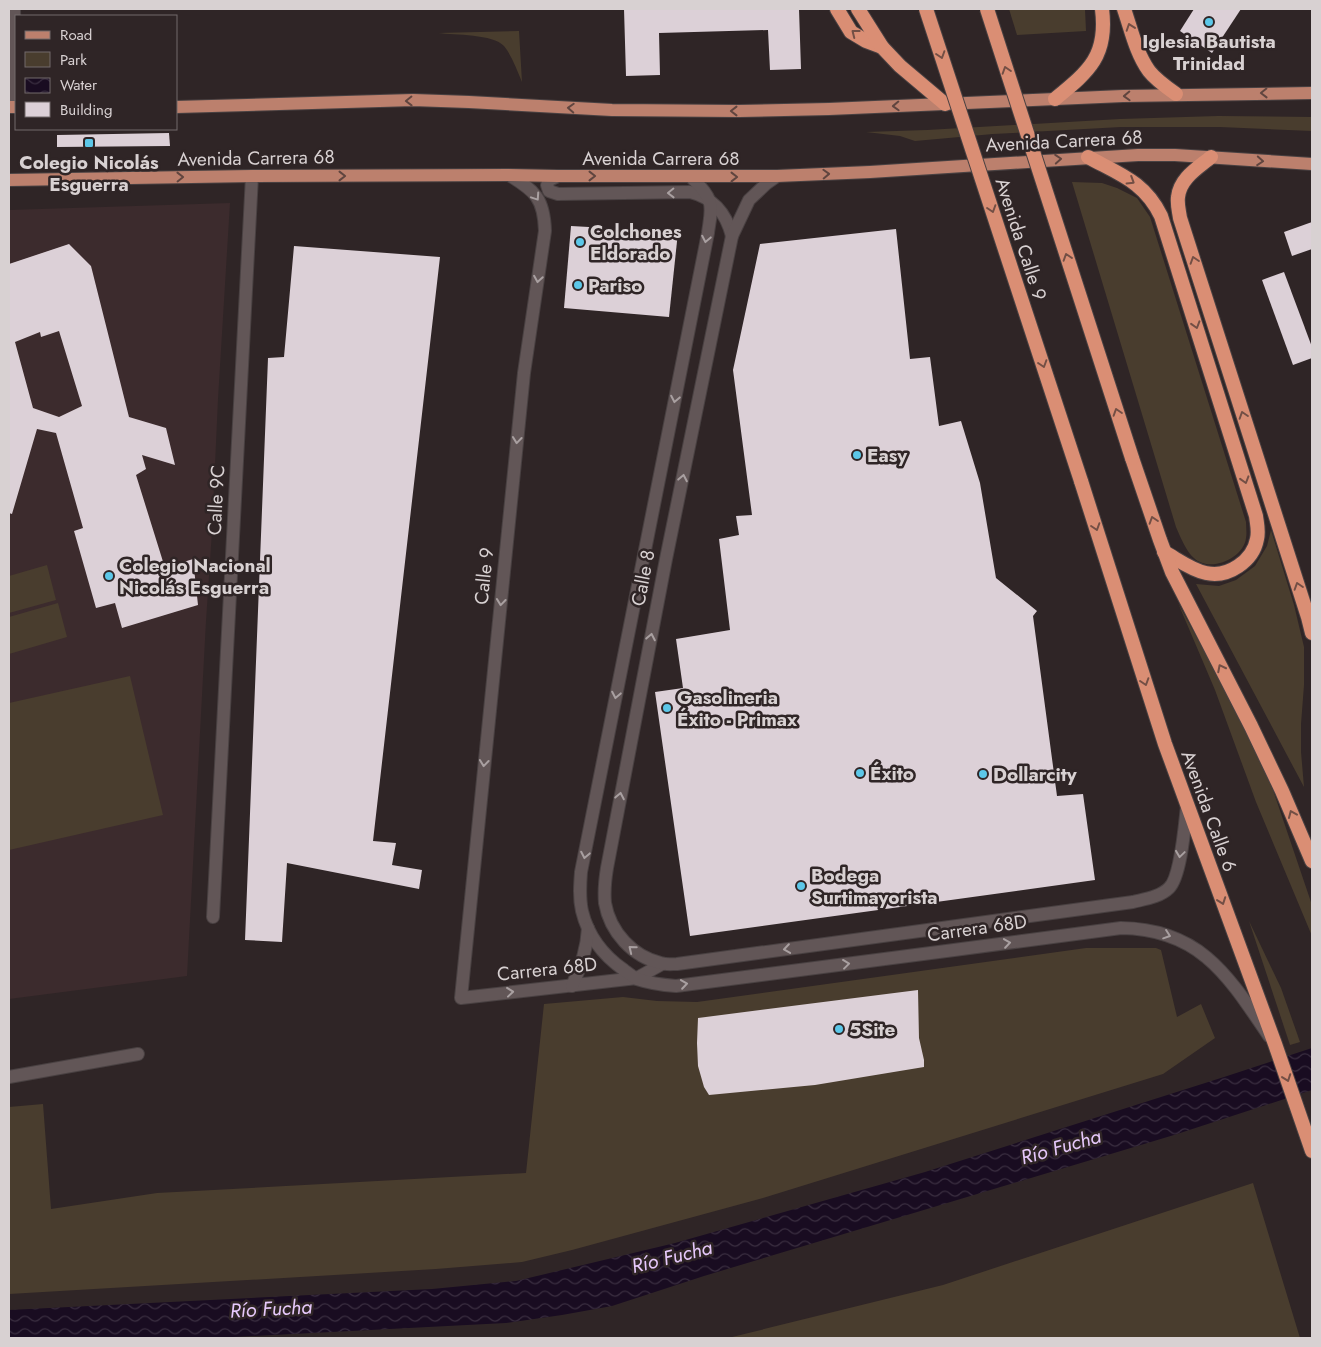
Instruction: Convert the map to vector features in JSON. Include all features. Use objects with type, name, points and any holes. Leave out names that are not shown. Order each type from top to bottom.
[{"type":"highway","points":[[837,9],[851,32],[866,41],[882,47]]},
{"type":"highway","points":[[858,9],[882,47],[900,66],[945,104]]},
{"type":"highway","name":"Avenida Calle 9","points":[[926,9],[1081,481]]},
{"type":"highway","name":"Avenida Calle 9","points":[[987,9],[1164,552]]},
{"type":"highway","points":[[1055,99],[1086,72],[1097,56],[1103,33],[1102,9]]},
{"type":"highway","points":[[1124,9],[1140,55],[1150,71],[1162,84],[1176,94]]},
{"type":"highway","points":[[1088,157],[1139,186],[1151,199],[1161,216],[1256,516],[1257,541],[1251,554],[1231,570],[1220,574],[1207,574],[1193,569],[1164,552]]},
{"type":"highway","points":[[1212,157],[1188,176],[1182,184],[1178,197],[1180,218],[1312,633]]},
{"type":"highway","name":"Avenida Calle 6","points":[[1081,481],[1154,711],[1312,1151]]},
{"type":"highway","points":[[1164,552],[1172,572],[1251,726],[1312,860]]},
{"type":"highway","points":[[1312,834],[1312,860]]},
{"type":"main road","points":[[178,107],[413,100],[612,110],[739,111],[829,109],[1176,94],[1312,92]]},
{"type":"main road","name":"Avenida Carrera 68","points":[[9,180],[252,176],[777,176],[1138,155],[1175,155],[1312,164]]},
{"type":"street","points":[[14,9],[15,58]]},
{"type":"street","name":"Calle 9","points":[[461,998],[524,373],[545,231],[544,215],[539,200],[530,188],[508,175]]},
{"type":"street","name":"Calle 9C","points":[[213,917],[252,176]]},
{"type":"street","points":[[558,176],[549,180],[547,185],[549,191],[558,194],[690,192],[710,200]]},
{"type":"street","name":"Calle 8","points":[[677,964],[662,964],[640,955],[630,948],[617,933],[609,918],[604,890],[662,578],[732,236],[749,200],[777,176]]},
{"type":"street","points":[[691,177],[723,216],[730,227],[732,236]]},
{"type":"street","name":"Calle 8","points":[[636,978],[613,962],[597,945],[588,928],[582,911],[580,894],[581,872],[708,233],[710,200]]},
{"type":"street","name":"Carrera 68D","points":[[677,964],[1146,899],[1167,890],[1171,887],[1176,877],[1187,806]]},
{"type":"street","points":[[572,986],[584,957],[588,928]]},
{"type":"street","name":"Carrera 68D","points":[[636,978],[663,985],[676,986],[1121,928],[1136,928],[1174,937],[1190,945],[1205,956],[1226,975],[1275,1044]]},
{"type":"street","name":"Carrera 68D","points":[[461,998],[636,978],[662,964]]},
{"type":"street","points":[[9,1077],[138,1054]]},
{"type":"shaded area","name":"Colegio Nacional Nicolás Esguerra","points":[[230,203],[187,976],[9,999],[9,210]]},
{"type":"green space","points":[[1009,9],[1085,9],[1086,31],[1017,35]]},
{"type":"green space","points":[[519,31],[522,82],[509,54],[499,42],[483,37],[438,33]]},
{"type":"green space","points":[[1218,116],[1312,117],[1312,131],[1220,127],[1121,127],[993,134],[915,141],[900,136],[866,132],[1120,119]]},
{"type":"green space","points":[[1072,182],[1102,183],[1117,188],[1137,198],[1150,217],[1246,522],[1244,545],[1229,560],[1221,563],[1207,564],[1196,560],[1185,547],[1176,527]]},
{"type":"green space","points":[[1271,530],[1294,605],[1304,647],[1301,752],[1304,787],[1196,584],[1219,586],[1236,580],[1255,566],[1267,546]]},
{"type":"green space","points":[[47,565],[56,600],[9,613],[9,576]]},
{"type":"green space","points":[[58,603],[67,637],[9,654],[9,617]]},
{"type":"green space","points":[[1178,603],[1253,744],[1273,790],[1312,905],[1312,936],[1256,802],[1215,690]]},
{"type":"green space","points":[[130,676],[163,815],[9,850],[9,703]]},
{"type":"green space","points":[[1249,921],[1281,988],[1300,1042],[1290,1045]]},
{"type":"green space","points":[[1086,948],[1156,948],[1161,950],[1177,1017],[1201,1004],[1215,1038],[1163,1074],[763,1198],[522,1262],[436,1269],[9,1294],[9,1107],[43,1104],[51,1209],[157,1193],[526,1173],[544,1004],[623,997],[657,1001],[697,1002]]},
{"type":"green space","points":[[1253,1183],[1300,1338],[728,1338],[943,1285]]},
{"type":"water","name":"Río Fucha","points":[[1312,1048],[1312,1090],[1174,1135],[704,1276],[612,1306],[506,1323],[214,1338],[9,1338],[9,1310],[432,1289],[516,1281],[675,1243],[925,1172]]},
{"type":"building","points":[[624,9],[799,9],[801,69],[770,70],[768,30],[659,33],[660,75],[626,76]]},
{"type":"building","name":"Iglesia Bautista Trinidad","points":[[1194,9],[1241,9],[1212,53],[1180,31]]},
{"type":"building","name":"Colegio Nicolás Esguerra","points":[[169,133],[170,146],[57,147],[57,135]]},
{"type":"building","points":[[1312,222],[1312,249],[1292,256],[1284,232]]},
{"type":"building","points":[[571,226],[678,232],[669,317],[564,308]]},
{"type":"building","points":[[896,229],[910,359],[930,357],[939,426],[961,421],[980,483],[996,578],[1037,611],[1033,616],[1057,796],[1083,794],[1095,880],[690,936],[655,692],[683,688],[676,639],[730,630],[719,539],[739,535],[736,516],[752,515],[733,370],[760,244]]},
{"type":"building","points":[[69,244],[91,266],[129,417],[166,428],[175,465],[142,455],[146,469],[136,475],[165,568],[193,559],[198,605],[122,628],[115,603],[96,608],[74,531],[83,528],[56,433],[37,429],[12,514],[9,513],[9,264]],"holes":[[[59,331],[82,406],[59,417],[33,408],[15,342],[40,332],[41,337]]]},
{"type":"building","points":[[294,246],[440,257],[373,841],[396,843],[392,865],[422,870],[419,889],[287,863],[282,942],[245,940],[268,358],[284,357]]},
{"type":"building","points":[[1284,272],[1312,347],[1312,358],[1293,365],[1262,280]]},
{"type":"building","points":[[918,990],[919,1038],[924,1067],[815,1085],[709,1095],[704,1087],[698,1066],[698,1018]]},
{"type":"place","name":"Iglesia Bautista Trinidad","points":[[1209,22]]},
{"type":"place","name":"Colegio Nicolás Esguerra","points":[[89,143]]},
{"type":"place","name":"Colchones Eldorado","points":[[580,242]]},
{"type":"place","name":"Pariso","points":[[578,285]]},
{"type":"place","name":"Easy","points":[[857,455]]},
{"type":"place","name":"Colegio Nacional Nicolás Esguerra","points":[[109,576]]},
{"type":"place","name":"Gasolineria Éxito - Primax","points":[[667,708]]},
{"type":"place","name":"Éxito","points":[[860,773]]},
{"type":"place","name":"Dollarcity","points":[[983,774]]},
{"type":"place","name":"Bodega Surtimayorista","points":[[801,886]]},
{"type":"place","name":"5Site","points":[[839,1029]]}]
